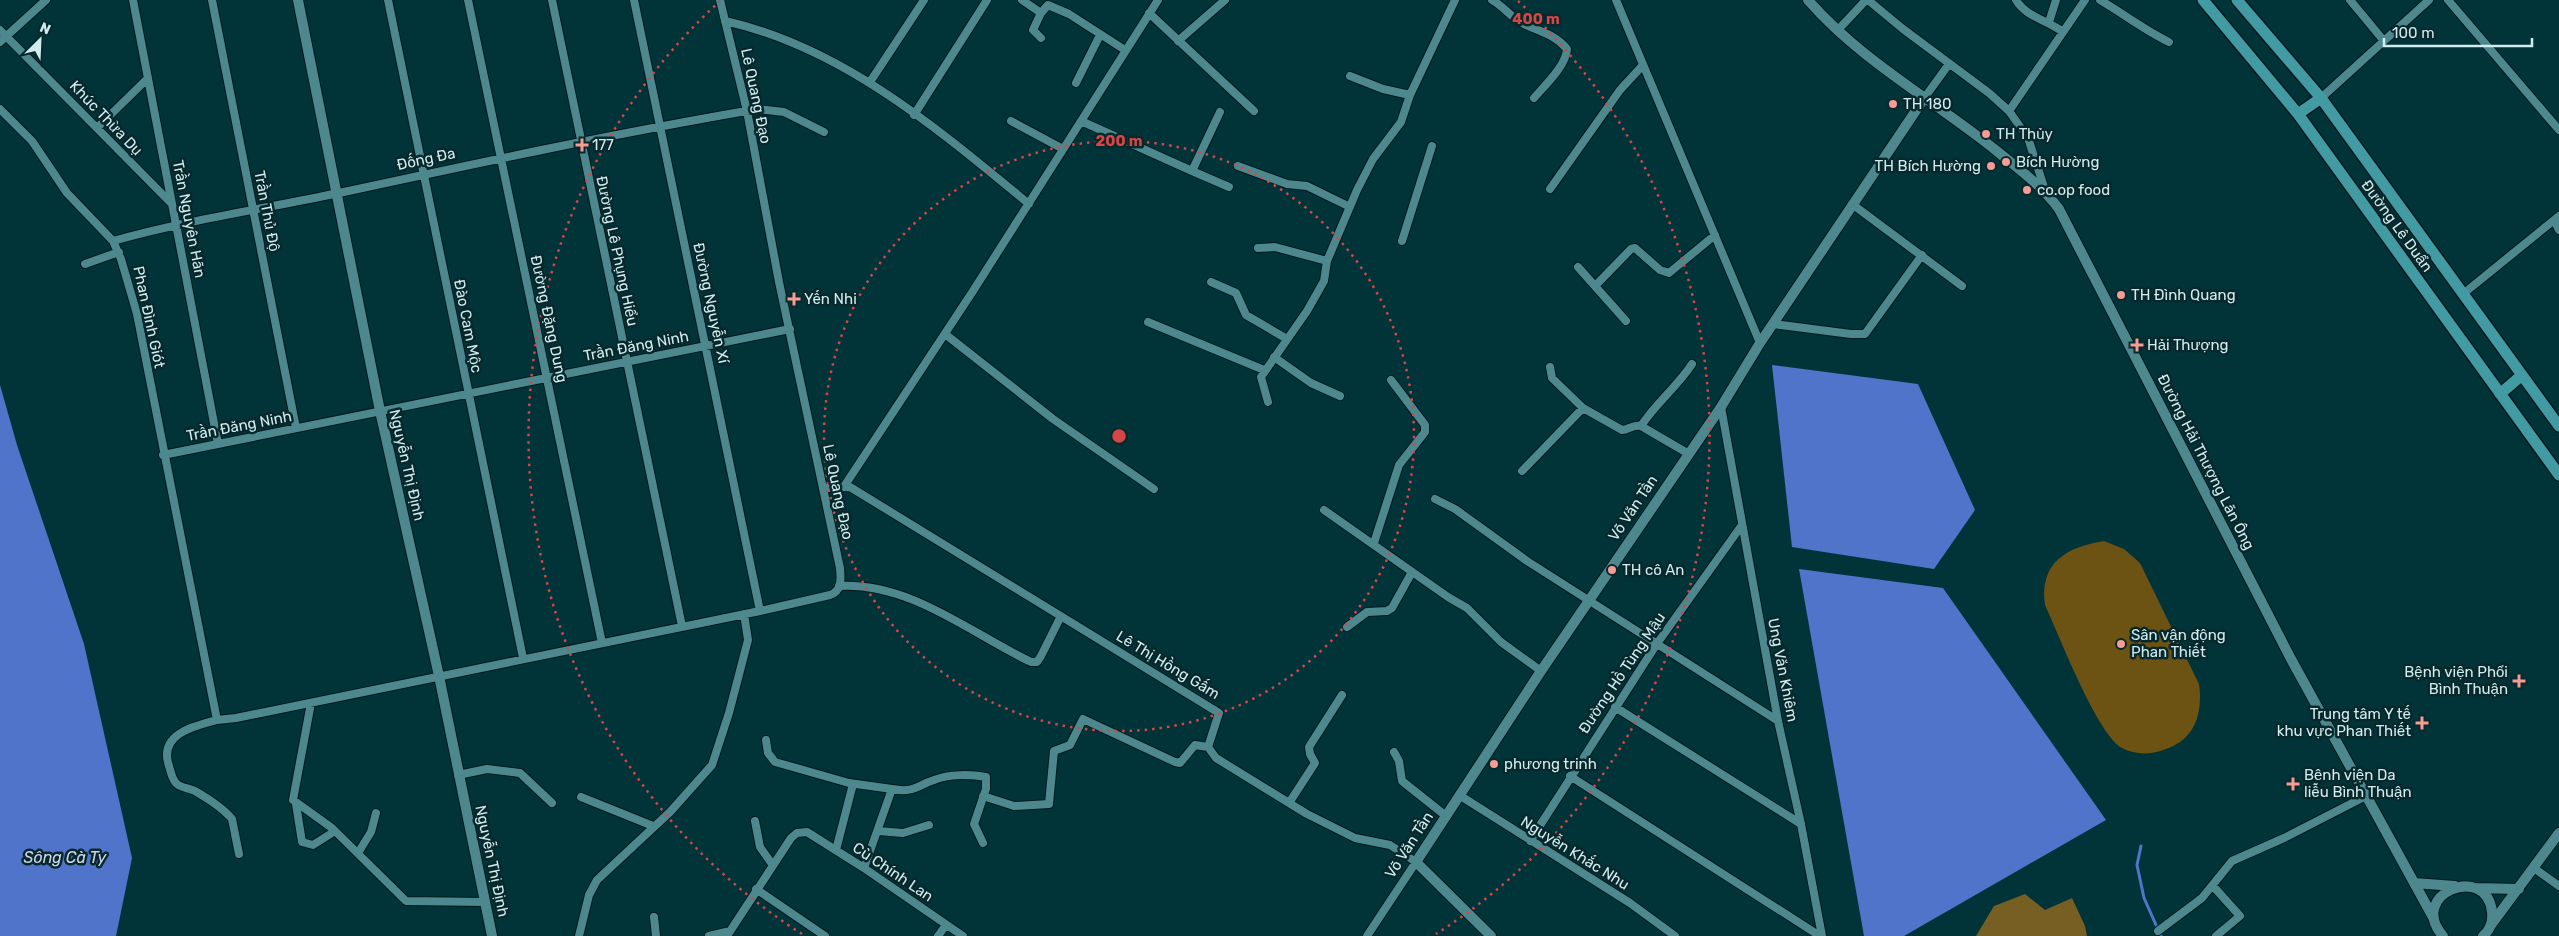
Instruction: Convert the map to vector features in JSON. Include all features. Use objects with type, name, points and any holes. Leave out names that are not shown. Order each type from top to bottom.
[{"type":"main road","name":"Đường Lê Duẩn","points":[[2203,0],[2298,114],[2559,475]]},
{"type":"main road","name":"Đường Lê Duẩn","points":[[2237,0],[2321,98],[2559,426]]},
{"type":"main road","points":[[2298,114],[2321,98]]},
{"type":"main road","points":[[2500,394],[2522,376]]},
{"type":"street","points":[[3,39],[46,0]]},
{"type":"street","name":"Trần Nguyên Hãn","points":[[133,0],[218,444]]},
{"type":"street","name":"Trần Thủ Độ","points":[[212,0],[296,428]]},
{"type":"street","name":"Nguyễn Thị Định","points":[[298,0],[380,412],[438,676],[492,936]]},
{"type":"street","name":"Đào Cam Mộc","points":[[388,0],[422,174],[523,658]]},
{"type":"street","name":"Đường Đặng Dung","points":[[468,0],[602,643]]},
{"type":"street","name":"Đường Lê Phụng Hiểu","points":[[552,0],[682,626]]},
{"type":"street","name":"Đường Nguyễn Xí","points":[[634,0],[760,611]]},
{"type":"street","name":"Lê Quang Đạo","points":[[720,0],[747,111],[824,488],[840,568],[839,586]]},
{"type":"street","points":[[870,82],[924,0]]},
{"type":"street","points":[[914,115],[987,0]]},
{"type":"street","points":[[1022,0],[1041,13]]},
{"type":"street","points":[[824,488],[845,486],[1029,204],[1158,0]]},
{"type":"street","points":[[1178,41],[1225,0]]},
{"type":"street","points":[[1268,402],[1261,377],[1264,370],[1307,311],[1324,280],[1327,261],[1365,173],[1399,125],[1410,95],[1455,0]]},
{"type":"street","points":[[1492,0],[1506,8],[1521,22],[1554,37],[1566,49],[1566,56],[1534,98]]},
{"type":"street","points":[[1616,0],[1760,343]]},
{"type":"street","name":"Đường Hải Thượng Lãn Ông","points":[[1808,0],[1837,31],[1993,148],[2046,194],[2067,222],[2261,601],[2443,936]]},
{"type":"street","points":[[1837,31],[1867,0],[2009,111],[2028,138],[2046,194]]},
{"type":"street","points":[[2016,0],[2026,12],[2049,22],[2063,32]]},
{"type":"street","points":[[2049,22],[2056,0]]},
{"type":"street","points":[[2009,111],[2085,0]]},
{"type":"street","points":[[2100,0],[2126,16],[2138,27],[2169,42]]},
{"type":"street","points":[[2350,0],[2384,41]]},
{"type":"street","points":[[2321,98],[2429,0]]},
{"type":"street","points":[[2448,0],[2559,130]]},
{"type":"street","points":[[1041,38],[1033,30],[1041,13],[1048,4],[1125,50]]},
{"type":"street","points":[[1149,13],[1254,111]]},
{"type":"street","points":[[725,21],[776,37],[870,82],[957,146],[1029,204]]},
{"type":"street","name":"Khúc Thừa Dụ","points":[[0,30],[3,39],[97,128],[172,204]]},
{"type":"street","points":[[1076,83],[1100,34]]},
{"type":"street","points":[[1925,97],[1949,64]]},
{"type":"street","points":[[1550,189],[1620,90],[1643,65]]},
{"type":"street","points":[[1350,76],[1384,89],[1410,95]]},
{"type":"street","points":[[97,128],[148,78]]},
{"type":"street","name":"Võ Văn Tần","points":[[1366,936],[1588,600],[1689,454],[1760,343],[1925,97]]},
{"type":"street","name":"Phan Đình Giót","points":[[0,108],[32,141],[67,193],[113,241],[119,252],[137,314],[163,455],[217,720]]},
{"type":"street","name":"Đống Đa","points":[[113,241],[580,141],[747,111],[771,108],[784,112],[824,132]]},
{"type":"street","points":[[1192,170],[1220,112]]},
{"type":"street","points":[[1011,121],[1063,149]]},
{"type":"street","points":[[1081,121],[1229,187]]},
{"type":"street","points":[[1402,241],[1432,146]]},
{"type":"street","points":[[1238,166],[1287,184],[1307,186],[1350,206]]},
{"type":"street","points":[[1852,204],[1962,286]]},
{"type":"street","points":[[2463,294],[2557,218],[2559,230]]},
{"type":"street","points":[[1596,285],[1631,249],[1635,248],[1660,270],[1669,273],[1715,235]]},
{"type":"street","points":[[1258,248],[1275,246],[1327,261]]},
{"type":"street","points":[[85,264],[119,252]]},
{"type":"street","points":[[1773,324],[1851,334],[1865,334],[1922,255]]},
{"type":"street","points":[[1578,267],[1626,320]]},
{"type":"street","points":[[1212,282],[1236,293],[1246,315],[1288,339]]},
{"type":"street","points":[[1148,322],[1264,370]]},
{"type":"street","name":"Trần Đăng Ninh","points":[[163,455],[790,329]]},
{"type":"street","points":[[945,334],[1053,419],[1154,489]]},
{"type":"street","points":[[1274,357],[1311,383],[1340,396]]},
{"type":"street","points":[[1640,426],[1653,408],[1682,380],[1692,364]]},
{"type":"street","points":[[1550,367],[1552,378],[1582,408],[1622,430],[1632,426],[1640,426],[1689,454]]},
{"type":"street","points":[[1374,543],[1399,465],[1425,432],[1425,425],[1391,380]]},
{"type":"street","name":"Ung Văn Khiêm","points":[[1720,407],[1778,721],[1801,824],[1821,936]]},
{"type":"street","points":[[1522,471],[1582,408]]},
{"type":"street","name":"Lê Thị Hồng Gấm","points":[[845,486],[1219,713],[1208,747]]},
{"type":"street","points":[[1435,499],[1455,508],[1527,561],[1778,721]]},
{"type":"street","points":[[1324,510],[1467,608],[1501,642],[1541,671]]},
{"type":"street","name":"Đường Hồ Tùng Mậu","points":[[1530,841],[1570,776],[1656,645],[1742,525]]},
{"type":"street","points":[[1347,627],[1368,612],[1387,611],[1392,608],[1412,572]]},
{"type":"street","points":[[239,854],[232,819],[195,792],[179,786],[174,781],[167,760],[167,750],[179,734],[187,728],[217,720],[311,703],[830,596],[834,594],[839,586],[861,585],[916,601],[1031,662],[1037,662],[1041,656],[1061,616]]},
{"type":"street","points":[[579,936],[589,895],[597,880],[700,781],[712,765],[729,713],[748,640],[744,614]]},
{"type":"street","points":[[1289,803],[1315,763],[1309,748],[1342,695]]},
{"type":"street","points":[[311,703],[293,800],[296,804],[302,842],[313,846],[335,831]]},
{"type":"street","points":[[1615,707],[1801,824]]},
{"type":"street","points":[[983,796],[1014,806],[1049,804],[1054,751],[1070,745],[1083,719],[1175,762],[1180,763],[1185,759],[1195,745],[1208,747],[1216,758],[1289,803],[1355,838],[1390,845],[1416,862],[1491,936]]},
{"type":"street","points":[[766,740],[768,753],[775,762],[853,784],[909,791],[937,778],[986,777],[988,783],[974,824],[983,843]]},
{"type":"street","points":[[1394,752],[1399,760],[1402,781],[1446,816]]},
{"type":"street","points":[[458,775],[487,769],[520,773],[552,803]]},
{"type":"street","points":[[1570,776],[1821,936]]},
{"type":"street","points":[[836,850],[853,784]]},
{"type":"street","points":[[864,868],[892,789]]},
{"type":"street","name":"Nguyễn Khắc Nhu","points":[[1459,794],[1630,903],[1675,936]]},
{"type":"street","points":[[2158,931],[2202,898],[2232,861],[2284,838],[2366,796]]},
{"type":"street","points":[[581,797],[653,826]]},
{"type":"street","points":[[296,804],[319,817],[335,831],[406,901],[485,902]]},
{"type":"street","points":[[358,853],[371,832],[376,813]]},
{"type":"street","points":[[709,936],[728,933],[772,864],[760,847],[755,821]]},
{"type":"street","points":[[878,831],[903,833],[929,825]]},
{"type":"street","name":"Cù Chính Lan","points":[[772,864],[791,838],[797,833],[807,832],[864,868],[963,936]]},
{"type":"street","points":[[2483,936],[2559,833]]},
{"type":"street","points":[[2534,868],[2559,886]]},
{"type":"street","points":[[2414,883],[2475,888],[2519,888]]},
{"type":"street","points":[[2213,886],[2240,916],[2216,936]]},
{"type":"street","points":[[2434,919],[2437,901],[2450,889],[2458,886]]},
{"type":"street","points":[[2475,888],[2488,900],[2492,917],[2490,925]]},
{"type":"street","points":[[756,889],[825,936]]},
{"type":"street","points":[[654,917],[656,936]]},
{"type":"street","points":[[938,936],[946,925]]},
{"type":"shaded area","name":"Sân vận động Phan Thiết","points":[[2104,541],[2124,549],[2140,563],[2199,684],[2198,716],[2191,730],[2180,742],[2152,753],[2137,753],[2122,748],[2112,739],[2101,724],[2079,682],[2045,605],[2044,590],[2046,578],[2051,567],[2058,559],[2078,547]]},
{"type":"shaded area","points":[[2025,894],[2045,910],[2072,898],[2085,926],[2087,936],[1976,936],[1994,906]]},
{"type":"water","points":[[1772,365],[1918,384],[1975,510],[1934,569],[1792,547]]},
{"type":"water","name":"Sông Cà Ty","points":[[0,385],[17,445],[84,644],[132,858],[116,936],[0,936]]},
{"type":"water","points":[[1799,569],[1943,588],[2106,820],[1904,936],[1864,936]]},
{"type":"waterway","points":[[2141,846],[2137,865],[2144,898],[2161,936]]},
{"type":"place","name":"TH 180","points":[[1893,104]]},
{"type":"place","name":"TH Thủy","points":[[1986,134]]},
{"type":"place","name":"177","points":[[582,145]]},
{"type":"place","name":"Bích Hường","points":[[2006,162]]},
{"type":"place","name":"TH Bích Hường","points":[[1991,166]]},
{"type":"place","name":"co.op food","points":[[2027,190]]},
{"type":"place","name":"TH Đình Quang","points":[[2121,295]]},
{"type":"place","name":"Yến Nhi","points":[[794,299]]},
{"type":"place","name":"Hải Thượng","points":[[2137,345]]},
{"type":"place","name":"TH cô An","points":[[1612,570]]},
{"type":"place","name":"Sân vận động Phan Thiết","points":[[2121,644]]},
{"type":"place","name":"Bệnh viện Phổi Bình Thuận","points":[[2519,681]]},
{"type":"place","name":"Trung tâm Y tế khu vực Phan Thiết","points":[[2422,723]]},
{"type":"place","name":"phương trinh","points":[[1494,764]]},
{"type":"place","name":"Bệnh viện Da liễu Bình Thuận","points":[[2293,784]]}]
